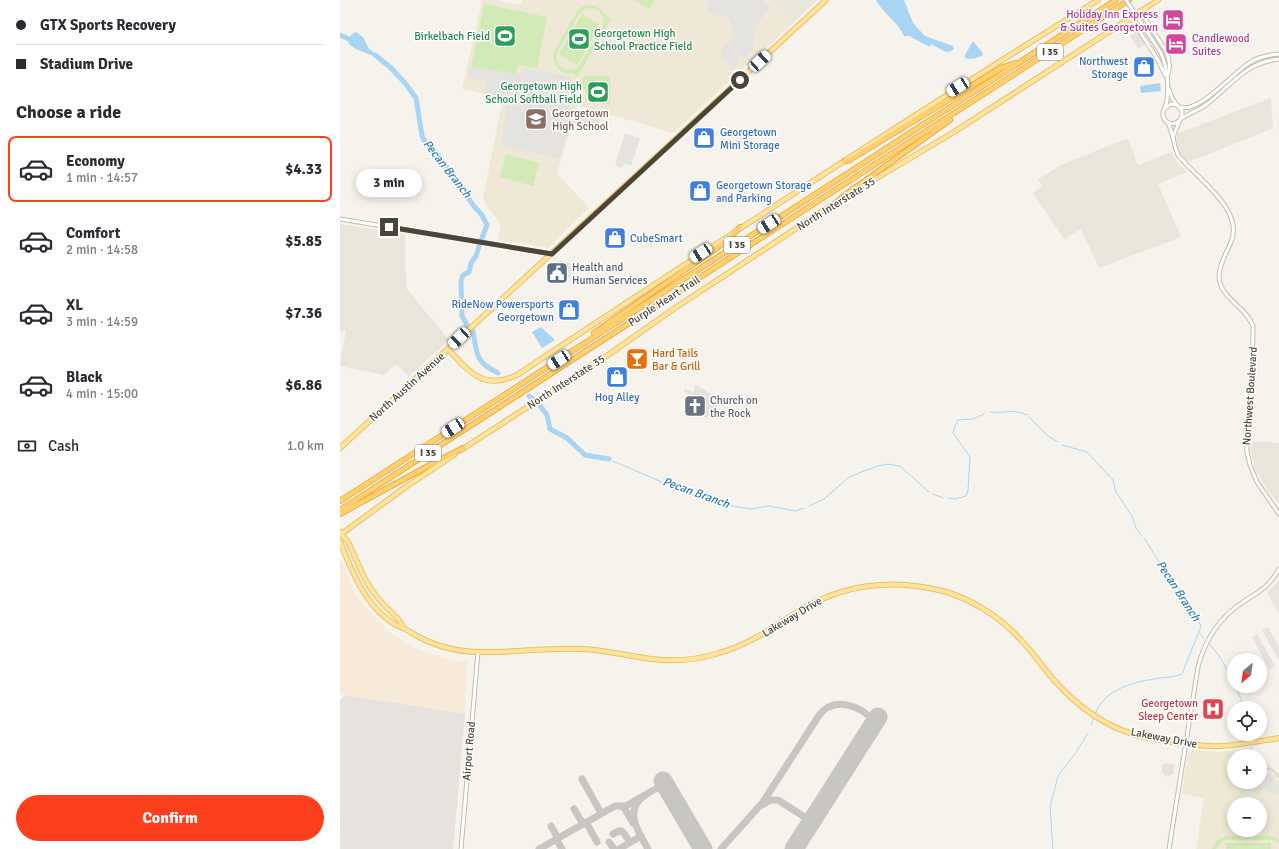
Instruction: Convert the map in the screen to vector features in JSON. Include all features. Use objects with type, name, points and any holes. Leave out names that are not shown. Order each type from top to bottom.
[{"type":"highway","name":"Purple Heart Trail","points":[[340,501],[1116,0]]},
{"type":"highway","name":"Purple Heart Trail","points":[[340,510],[1128,0]]},
{"type":"highway","points":[[844,161],[848,161],[1002,68],[1021,62]]},
{"type":"highway","points":[[838,201],[968,108],[971,103]]},
{"type":"highway","points":[[572,351],[728,240],[740,227]]},
{"type":"highway","points":[[340,514],[463,448]]},
{"type":"main road","name":"North Austin Avenue","points":[[340,448],[826,0]]},
{"type":"main road","points":[[448,349],[467,369],[479,378],[497,381],[507,379],[517,374],[740,227],[1098,0]]},
{"type":"main road","name":"North Interstate 35","points":[[340,535],[407,486],[463,448],[598,361],[675,308],[838,201],[954,132],[1158,0]]},
{"type":"main road","name":"Lakeway Drive","points":[[340,535],[348,542],[371,589],[382,604],[398,619],[404,628]]},
{"type":"main road","name":"Lakeway Drive","points":[[340,544],[354,575],[368,599],[386,618],[394,625],[404,628],[420,638],[455,650],[478,652],[567,648],[587,649],[651,659],[667,660],[704,657],[742,646],[812,603],[843,591],[875,585],[909,585],[944,591],[990,613],[1019,637],[1063,690],[1089,712],[1136,735],[1203,746],[1222,746],[1279,738]]},
{"type":"street","points":[[1128,0],[1164,60],[1168,87],[1163,117],[1168,122],[1174,124],[1206,105],[1250,68],[1266,60],[1279,59]]},
{"type":"street","points":[[1145,8],[1144,17],[1166,51],[1168,57],[1170,70],[1167,79]]},
{"type":"street","points":[[1134,23],[1139,18],[1144,17]]},
{"type":"street","points":[[1129,18],[1134,23],[1158,60],[1167,79]]},
{"type":"street","points":[[1164,108],[1171,104],[1189,108],[1198,104],[1250,62],[1264,56],[1279,54]]},
{"type":"street","points":[[1168,87],[1172,98],[1182,112],[1173,137]]},
{"type":"street","name":"Northwest Boulevard","points":[[1168,122],[1178,155],[1224,203],[1233,227],[1234,234],[1219,272],[1219,279],[1223,290],[1249,317],[1253,326],[1252,395],[1246,431],[1247,452],[1250,465],[1257,482],[1279,514]]},
{"type":"street","points":[[340,219],[552,254]]},
{"type":"street","points":[[1169,849],[1198,667],[1204,647],[1209,637],[1226,615],[1266,586],[1279,569]]},
{"type":"street","name":"Airport Road","points":[[460,849],[478,652]]},
{"type":"shaded area","name":"Georgetown High School","points":[[482,0],[494,0],[521,5],[522,0],[772,0],[793,23],[673,133],[577,105],[557,173],[589,208],[548,248],[498,240],[500,222],[487,207],[483,199],[503,98],[462,89]]},
{"type":"shaded area","points":[[708,0],[763,0],[770,7],[755,28],[753,50],[743,59],[727,42],[734,37],[730,19],[706,10]]},
{"type":"shaded area","points":[[772,0],[817,0],[793,23]]},
{"type":"shaded area","points":[[1136,28],[1146,44],[1138,49],[1130,36],[1135,33],[1133,30]]},
{"type":"shaded area","points":[[725,42],[741,60],[733,69],[721,56]]},
{"type":"shaded area","points":[[470,66],[521,75],[522,68],[571,77],[567,108],[574,110],[559,159],[500,145],[509,98],[485,93],[487,82],[468,78]]},
{"type":"shaded area","points":[[1271,98],[1273,128],[1188,162],[1180,153],[1176,134]]},
{"type":"shaded area","points":[[579,109],[601,116],[596,131],[574,124]]},
{"type":"shaded area","points":[[625,133],[640,138],[631,166],[624,163],[622,168],[615,165]]},
{"type":"shaded area","points":[[1128,139],[1138,165],[1172,152],[1176,161],[1187,172],[1158,184],[1181,237],[1099,268],[1081,229],[1064,239],[1033,193],[1042,187],[1038,179],[1061,165]]},
{"type":"shaded area","points":[[340,224],[405,234],[406,288],[449,340],[409,376],[396,364],[384,375],[340,366],[346,330],[340,332]]},
{"type":"shaded area","points":[[560,261],[565,262],[565,264],[566,262],[573,263],[570,278],[563,275],[563,270],[557,269],[557,263],[560,263]]},
{"type":"shaded area","points":[[695,385],[699,386],[698,389],[700,387],[722,401],[717,408],[714,406],[715,404],[712,405],[714,407],[711,416],[708,416],[707,418],[703,415],[707,403],[705,400],[684,392],[685,388],[693,392]]},
{"type":"shaded area","points":[[1249,441],[1279,443],[1279,504],[1264,485],[1256,470]]},
{"type":"shaded area","points":[[340,561],[358,599],[387,630],[412,647],[450,660],[467,662],[465,714],[340,694]]},
{"type":"shaded area","points":[[1279,581],[1279,614],[1267,592]]},
{"type":"shaded area","points":[[1268,627],[1279,647],[1279,661],[1262,630]]},
{"type":"shaded area","points":[[1257,634],[1275,666],[1269,669],[1267,665],[1267,653],[1260,653],[1252,637]]},
{"type":"shaded area","points":[[345,695],[465,714],[453,849],[340,849],[340,700]]},
{"type":"shaded area","points":[[1193,750],[1227,751],[1227,789],[1267,789],[1267,763],[1279,773],[1279,849],[1196,849],[1204,798],[1182,794],[1188,754]]},
{"type":"shaded area","points":[[1164,763],[1175,765],[1173,775],[1170,775],[1170,777],[1162,774],[1162,765],[1164,765]]},
{"type":"shaded area","points":[[1267,773],[1275,777],[1273,784],[1279,785],[1279,794],[1266,791],[1268,779]]},
{"type":"shaded area","points":[[1240,789],[1261,789],[1260,794],[1243,791]]},
{"type":"green space","points":[[633,0],[655,0],[649,9]]},
{"type":"green space","points":[[484,4],[547,17],[537,69],[518,65],[516,78],[471,68]]},
{"type":"green space","points":[[589,5],[597,7],[611,19],[577,77],[574,75],[575,73],[560,70],[553,59],[555,49],[578,10],[583,6]],"holes":[[[585,9],[594,9],[599,11],[601,14],[603,26],[579,66],[575,69],[566,70],[560,66],[557,53],[579,14]]]},
{"type":"green space","name":"Georgetown High School Practice Field","points":[[582,14],[600,25],[577,65],[559,54]]},
{"type":"green space","name":"Georgetown High School Softball Field","points":[[584,76],[608,76],[610,78],[610,104],[599,103],[587,95],[584,91],[582,83]]},
{"type":"green space","points":[[506,154],[539,163],[533,186],[500,177]]},
{"type":"green space","points":[[1226,836],[1272,836],[1279,839],[1279,844],[1276,841],[1271,840],[1226,840],[1220,843],[1216,849],[1212,849],[1217,840]]},
{"type":"green space","points":[[1226,843],[1271,843],[1271,849],[1226,849]]},
{"type":"water","points":[[876,0],[904,0],[913,23],[925,36],[953,46],[954,49],[946,52],[931,44],[930,47],[909,36],[904,36],[898,26],[882,9]]},
{"type":"water","points":[[356,32],[363,37],[369,49],[383,60],[356,49],[349,44],[350,36]]},
{"type":"water","points":[[973,41],[983,55],[970,59],[965,58],[965,55]]},
{"type":"water","points":[[1160,83],[1161,91],[1141,93],[1140,86]]},
{"type":"water","points":[[541,327],[555,340],[542,348],[532,332]]},
{"type":"waterway","name":"Pecan Branch","points":[[340,35],[355,42]]},
{"type":"waterway","name":"Pecan Branch","points":[[375,55],[390,67],[405,83],[416,98],[422,136],[425,142],[437,153],[473,205],[482,215],[487,225],[482,238]]},
{"type":"waterway","name":"Pecan Branch","points":[[467,325],[462,316],[461,281],[463,275],[469,272],[471,263],[476,256],[480,243]]},
{"type":"waterway","name":"Pecan Branch","points":[[473,331],[478,356],[485,365],[498,373]]},
{"type":"waterway","name":"Pecan Branch","points":[[529,396],[534,400]]},
{"type":"waterway","name":"Pecan Branch","points":[[538,403],[547,415],[550,429],[567,438],[585,455],[609,459]]},
{"type":"waterway","name":"Pecan Branch","points":[[990,412],[1017,412],[1027,415]]},
{"type":"waterway","name":"Pecan Branch","points":[[948,498],[955,499],[966,496],[968,490],[970,457],[953,433],[955,426],[958,420],[973,419],[984,414]]},
{"type":"waterway","name":"Pecan Branch","points":[[1029,417],[1048,436],[1058,442]]},
{"type":"waterway","name":"Pecan Branch","points":[[1062,445],[1087,452],[1113,480],[1116,492],[1132,516],[1136,528],[1141,535]]},
{"type":"waterway","name":"Pecan Branch","points":[[613,461],[699,498],[720,504],[751,509],[769,506],[795,511],[804,508]]},
{"type":"waterway","name":"Pecan Branch","points":[[809,506],[824,499],[848,478],[878,466],[888,464],[900,466],[929,492]]},
{"type":"waterway","name":"Pecan Branch","points":[[933,494],[943,498]]},
{"type":"waterway","name":"Pecan Branch","points":[[1095,714],[1106,698],[1122,687],[1182,674],[1201,626],[1180,590],[1161,565],[1144,538]]},
{"type":"waterway","name":"Pecan Branch","points":[[1199,633],[1204,638]]},
{"type":"waterway","points":[[1210,645],[1221,658],[1227,670]]},
{"type":"waterway","points":[[1238,693],[1242,701]]},
{"type":"waterway","name":"Pecan Branch","points":[[1091,725],[1094,717]]},
{"type":"waterway","name":"Pecan Branch","points":[[1053,849],[1050,807],[1058,776],[1077,751],[1088,733]]},
{"type":"waterway","points":[[1267,768],[1271,769],[1279,777]]},
{"type":"taxiway","points":[[721,849],[763,802],[824,710],[839,704],[846,705],[862,711],[875,722]]},
{"type":"taxiway","points":[[582,779],[601,813]]},
{"type":"taxiway","points":[[648,849],[634,820],[635,806],[639,800],[652,791],[667,787]]},
{"type":"taxiway","points":[[539,849],[615,806],[626,806],[643,796]]},
{"type":"taxiway","points":[[762,805],[771,800],[778,800],[806,818],[808,821],[807,827]]},
{"type":"taxiway","points":[[621,806],[625,809],[633,823]]},
{"type":"taxiway","points":[[574,809],[583,824]]},
{"type":"taxiway","points":[[806,818],[812,818],[816,814]]},
{"type":"taxiway","points":[[586,822],[597,842]]},
{"type":"taxiway","points":[[551,826],[558,838]]},
{"type":"taxiway","points":[[613,834],[622,831],[630,842]]},
{"type":"taxiway","points":[[619,849],[641,836]]},
{"type":"taxiway","points":[[556,839],[562,849]]},
{"type":"taxiway","points":[[609,842],[614,849]]},
{"type":"runway","points":[[794,849],[878,717]]},
{"type":"runway","points":[[663,781],[703,849]]},
{"type":"place","name":"Holiday Inn Express & Suites Georgetown","points":[[1173,20]]},
{"type":"place","name":"Birkelbach Field","points":[[505,36]]},
{"type":"place","name":"Georgetown High School Practice Field","points":[[579,39]]},
{"type":"place","name":"Candlewood Suites","points":[[1176,44]]},
{"type":"place","name":"Northwest Storage","points":[[1144,67]]},
{"type":"place","name":"Georgetown High School Softball Field","points":[[598,92]]},
{"type":"place","name":"Georgetown High School","points":[[536,119]]},
{"type":"place","name":"Georgetown Mini Storage","points":[[704,138]]},
{"type":"place","name":"Georgetown Storage and Parking","points":[[700,191]]},
{"type":"place","name":"CubeSmart","points":[[615,238]]},
{"type":"place","name":"Health and Human Services","points":[[557,273]]},
{"type":"place","name":"RideNow Powersports Georgetown","points":[[569,310]]},
{"type":"place","name":"Hard Tails Bar & Grill","points":[[637,359]]},
{"type":"place","name":"Hog Alley","points":[[617,377]]},
{"type":"place","name":"Church on the Rock","points":[[695,406]]},
{"type":"place","name":"Georgetown Sleep Center","points":[[1213,709]]},
{"type":"route","points":[[389,227],[552,254],[740,80]]}]
